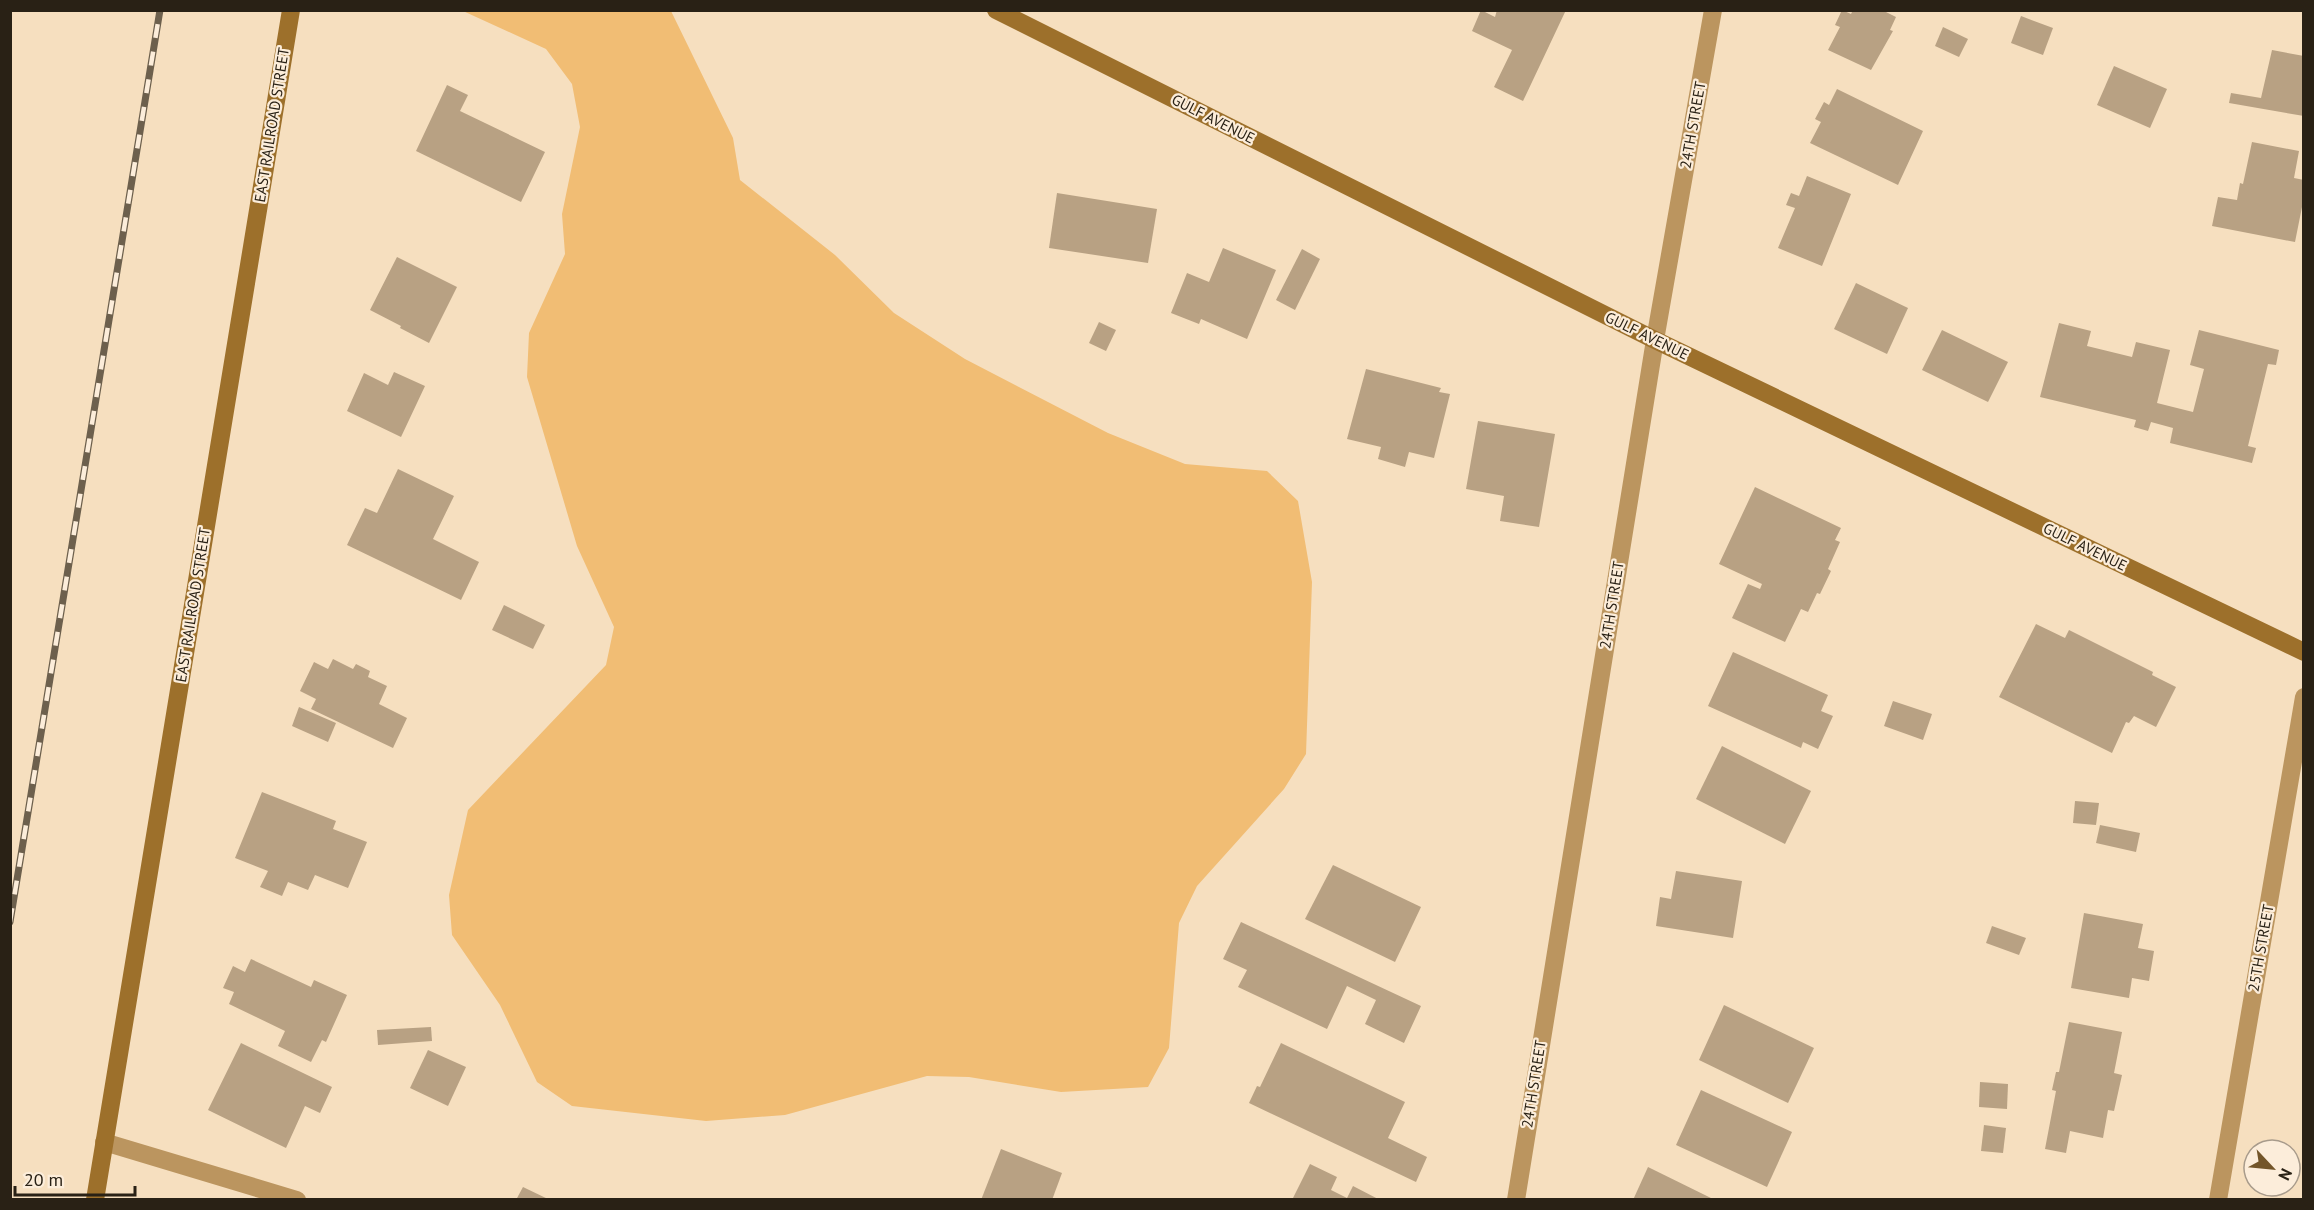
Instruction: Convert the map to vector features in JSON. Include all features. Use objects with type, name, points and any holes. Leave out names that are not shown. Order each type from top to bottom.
[{"type":"street","name":"EAST RAILROAD STREET","points":[[95,1200],[291,10]]},
{"type":"street","name":"24TH STREET","points":[[1515,1200],[1655,340],[1713,10]]},
{"type":"street","name":"GULF AVENUE","points":[[1000,12],[1655,340],[2304,652]]},
{"type":"street","name":"25TH STREET","points":[[2218,1200],[2304,696]]},
{"type":"street","points":[[104,1142],[297,1200]]},
{"type":"shaded area","points":[[463,11],[671,11],[733,138],[740,180],[835,255],[894,313],[965,359],[1108,433],[1185,464],[1267,471],[1298,501],[1312,582],[1306,754],[1284,789],[1197,886],[1179,923],[1169,1048],[1148,1087],[1061,1092],[969,1077],[927,1076],[785,1115],[706,1121],[572,1106],[537,1082],[500,1005],[452,935],[449,895],[468,810],[606,665],[614,627],[577,546],[527,377],[529,333],[565,254],[562,214],[580,127],[572,84],[546,49]]},
{"type":"building","points":[[1481,10],[1495,17],[1497,10],[1566,10],[1523,101],[1494,87],[1512,50],[1472,31]]},
{"type":"building","points":[[1842,10],[1851,14],[1853,10],[1882,10],[1896,17],[1890,30],[1893,31],[1871,70],[1828,50],[1840,27],[1835,25]]},
{"type":"building","points":[[2021,16],[2053,28],[2043,55],[2011,43]]},
{"type":"building","points":[[1943,27],[1968,39],[1959,57],[1935,46]]},
{"type":"building","points":[[2272,50],[2304,56],[2304,116],[2229,103],[2231,93],[2261,98]]},
{"type":"building","points":[[2114,66],[2167,89],[2150,128],[2097,105]]},
{"type":"building","points":[[447,85],[468,95],[460,111],[545,152],[521,202],[416,151]]},
{"type":"building","points":[[1837,89],[1923,131],[1898,185],[1810,143],[1821,122],[1815,119],[1824,102],[1829,105]]},
{"type":"building","points":[[2252,142],[2299,151],[2294,178],[2304,180],[2304,197],[2295,242],[2212,226],[2218,197],[2237,200],[2240,183],[2243,184]]},
{"type":"building","points":[[1807,176],[1851,194],[1822,266],[1778,248],[1795,208],[1786,205],[1791,193],[1799,196]]},
{"type":"building","points":[[1057,193],[1157,209],[1148,263],[1049,248]]},
{"type":"building","points":[[1223,248],[1276,270],[1247,339],[1201,319],[1199,324],[1171,313],[1187,273],[1209,282]]},
{"type":"building","points":[[1302,249],[1320,259],[1295,310],[1276,300]]},
{"type":"building","points":[[397,257],[457,287],[429,343],[370,310]]},
{"type":"building","points":[[1856,283],[1908,308],[1887,354],[1834,329]]},
{"type":"building","points":[[1099,322],[1116,330],[1106,351],[1089,343]]},
{"type":"building","points":[[2059,323],[2091,331],[2087,346],[2132,357],[2136,342],[2170,350],[2157,403],[2193,412],[2204,369],[2190,365],[2199,330],[2279,350],[2276,365],[2268,364],[2248,446],[2256,448],[2252,463],[2170,443],[2173,428],[2151,422],[2148,431],[2134,427],[2136,420],[2040,397]]},
{"type":"building","points":[[1942,330],[2008,362],[1988,402],[1922,370]]},
{"type":"building","points":[[1366,369],[1441,388],[1439,392],[1450,394],[1434,458],[1409,452],[1405,467],[1378,459],[1381,447],[1347,439]]},
{"type":"building","points":[[394,372],[425,386],[401,437],[347,411],[364,373],[388,385]]},
{"type":"building","points":[[1478,421],[1555,434],[1539,527],[1500,521],[1504,496],[1466,489]]},
{"type":"building","points":[[398,469],[454,496],[433,539],[479,562],[461,600],[347,545],[365,508],[377,513]]},
{"type":"building","points":[[1755,487],[1841,528],[1835,540],[1840,542],[1828,569],[1831,571],[1820,594],[1817,593],[1808,612],[1801,609],[1785,642],[1732,618],[1748,584],[1760,589],[1762,584],[1719,564]]},
{"type":"building","points":[[504,605],[545,625],[533,649],[492,630]]},
{"type":"building","points":[[2036,624],[2065,638],[2069,630],[2153,672],[2152,675],[2176,687],[2156,727],[2134,716],[2129,723],[2126,722],[2112,753],[1999,697]]},
{"type":"building","points":[[1733,652],[1828,695],[1821,711],[1833,716],[1818,749],[1803,742],[1801,748],[1708,706]]},
{"type":"building","points":[[333,659],[353,669],[356,664],[370,671],[368,677],[387,686],[379,704],[407,718],[393,748],[311,709],[316,699],[300,691],[314,662],[328,669]]},
{"type":"building","points":[[1893,701],[1932,714],[1923,740],[1884,726]]},
{"type":"building","points":[[299,707],[336,723],[328,742],[292,726]]},
{"type":"building","points":[[1722,746],[1811,791],[1785,844],[1696,799]]},
{"type":"building","points":[[262,792],[336,821],[333,829],[367,842],[348,888],[315,875],[308,890],[288,882],[282,896],[260,887],[268,871],[235,858]]},
{"type":"building","points":[[2075,801],[2099,803],[2096,825],[2073,823]]},
{"type":"building","points":[[2100,825],[2140,833],[2136,852],[2096,843]]},
{"type":"building","points":[[1333,865],[1421,907],[1395,962],[1305,919]]},
{"type":"building","points":[[1676,871],[1742,881],[1733,938],[1656,926],[1660,897],[1671,899]]},
{"type":"building","points":[[2084,913],[2143,924],[2138,948],[2154,951],[2149,981],[2132,978],[2129,998],[2071,988]]},
{"type":"building","points":[[1241,922],[1421,1006],[1404,1043],[1365,1024],[1376,1000],[1347,986],[1327,1029],[1238,987],[1247,970],[1223,959]]},
{"type":"building","points":[[1992,926],[2026,938],[2019,955],[1986,943]]},
{"type":"building","points":[[251,959],[311,987],[314,980],[347,995],[326,1042],[322,1040],[311,1062],[278,1046],[285,1031],[229,1004],[234,992],[223,988],[233,966],[245,972]]},
{"type":"building","points":[[1724,1005],[1814,1048],[1788,1103],[1699,1060]]},
{"type":"building","points":[[2069,1022],[2122,1032],[2114,1073],[2122,1075],[2114,1111],[2108,1110],[2103,1138],[2070,1131],[2066,1153],[2045,1149],[2056,1091],[2052,1090],[2056,1072],[2059,1072]]},
{"type":"building","points":[[431,1027],[432,1041],[378,1045],[377,1030]]},
{"type":"building","points":[[241,1043],[332,1087],[320,1113],[305,1106],[286,1148],[208,1110]]},
{"type":"building","points":[[1281,1043],[1405,1102],[1388,1138],[1427,1157],[1416,1182],[1249,1103],[1257,1086],[1260,1087]]},
{"type":"building","points":[[428,1050],[466,1067],[448,1106],[410,1088]]},
{"type":"building","points":[[1980,1082],[2008,1084],[2007,1109],[1979,1107]]},
{"type":"building","points":[[1701,1090],[1792,1132],[1767,1187],[1676,1145]]},
{"type":"building","points":[[1984,1125],[2006,1128],[2003,1153],[1981,1151]]},
{"type":"building","points":[[1001,1149],[1062,1173],[1052,1200],[981,1200]]},
{"type":"building","points":[[1310,1164],[1337,1177],[1331,1190],[1347,1198],[1353,1186],[1380,1200],[1292,1200]]},
{"type":"building","points":[[1648,1167],[1715,1200],[1633,1200]]},
{"type":"building","points":[[523,1187],[550,1200],[516,1200]]},
{"type":"railway","points":[[10,922],[160,10]]}]
